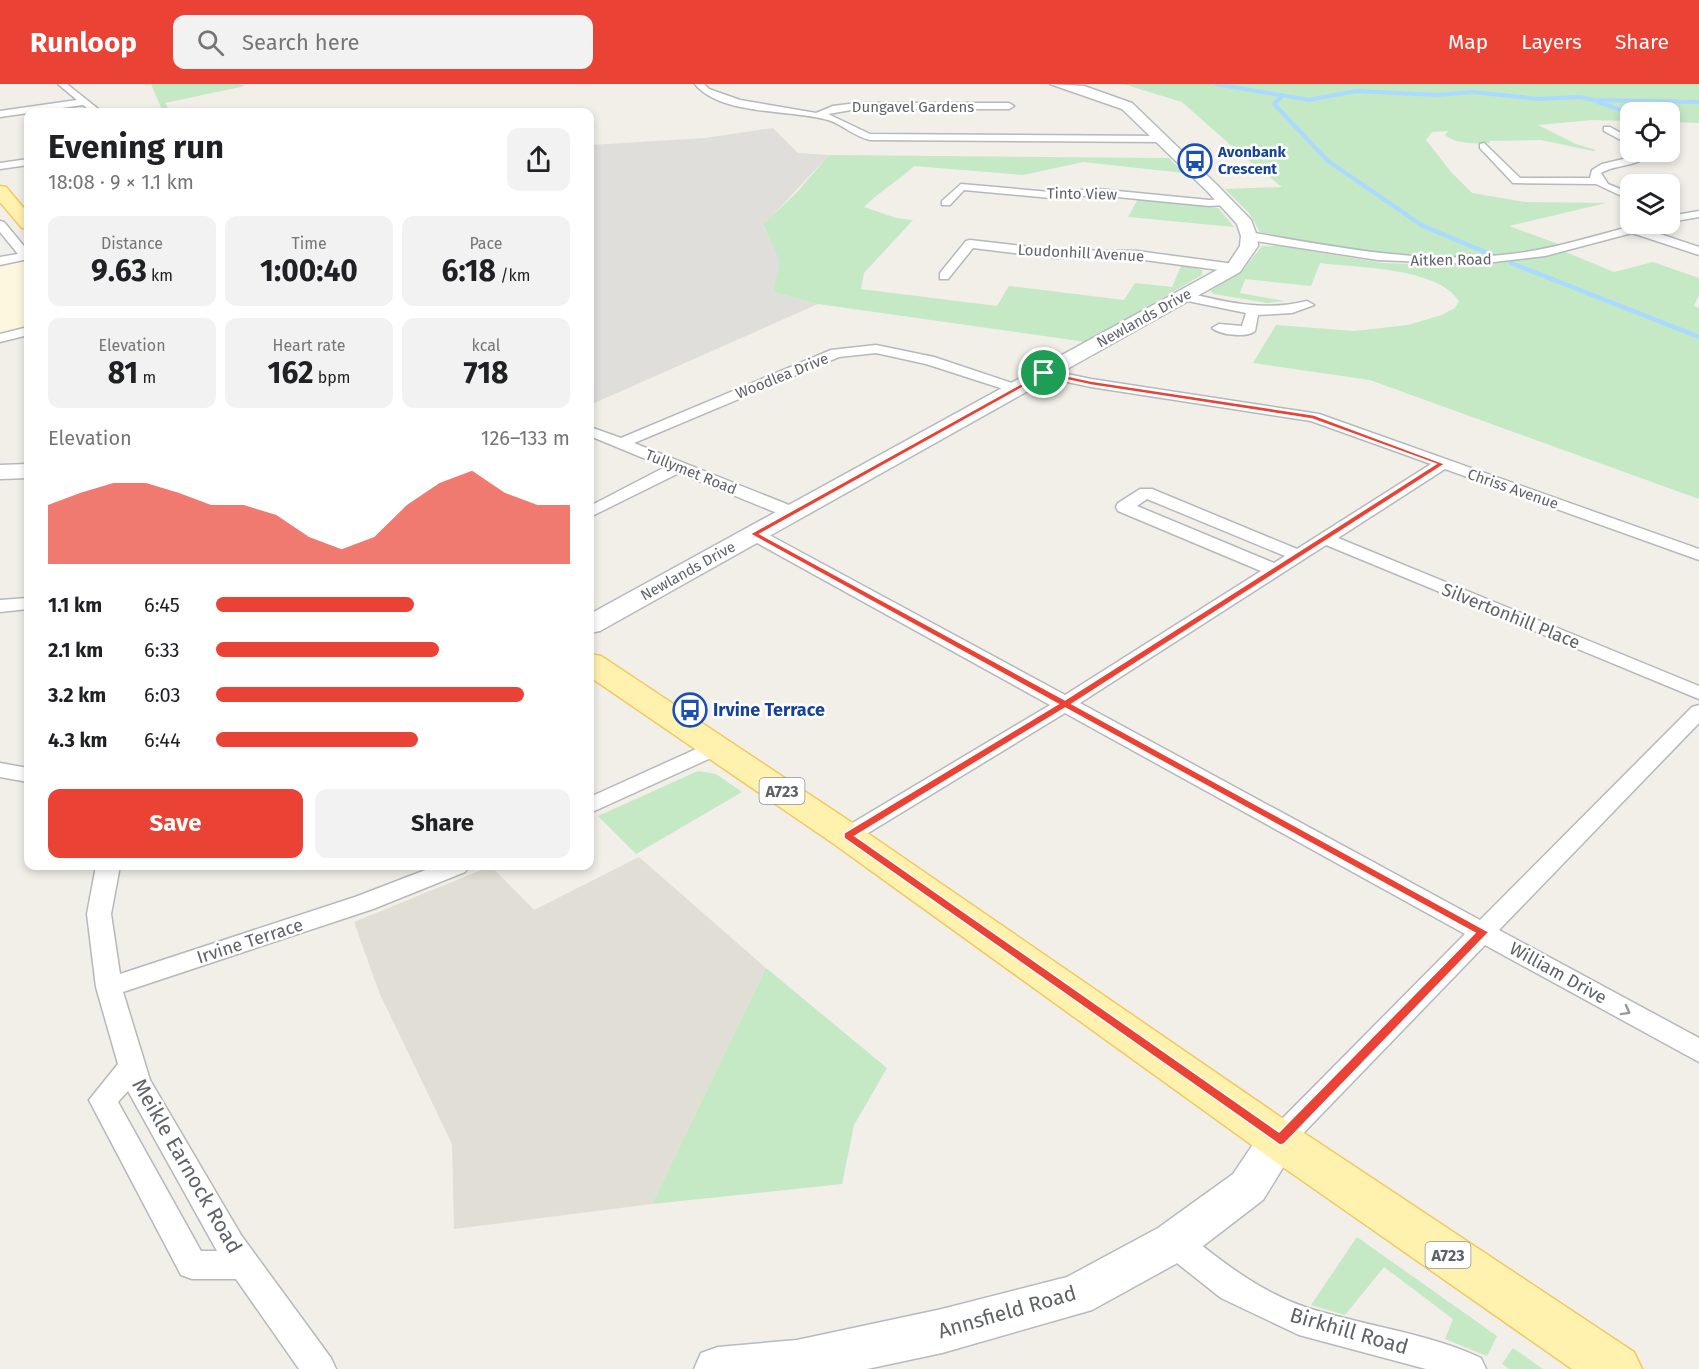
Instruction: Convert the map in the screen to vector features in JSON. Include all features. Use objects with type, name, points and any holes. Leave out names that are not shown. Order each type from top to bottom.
[{"type":"main road","points":[[0,191],[24,219]]},
{"type":"main road","name":"A723","points":[[594,666],[848,836],[1280,1140],[1616,1369]]},
{"type":"street","points":[[62,84],[92,108]]},
{"type":"street","points":[[699,84],[704,92],[728,100],[818,115],[841,122],[848,130],[856,134],[888,139],[1162,139]]},
{"type":"street","points":[[1056,84],[1084,90],[1127,106],[1245,223],[1249,246],[1230,270]]},
{"type":"street","points":[[42,108],[84,102]]},
{"type":"street","name":"Dungavel Gardens","points":[[818,115],[833,109],[857,106],[1009,106]]},
{"type":"street","points":[[0,114],[24,111]]},
{"type":"street","points":[[1607,129],[1620,136]]},
{"type":"street","points":[[1484,146],[1517,181],[1597,182],[1620,192]]},
{"type":"street","points":[[1597,182],[1595,177],[1601,168],[1624,162]]},
{"type":"street","points":[[0,166],[24,163]]},
{"type":"street","name":"Tinto View","points":[[946,203],[961,186],[1050,195],[1097,192],[1198,202],[1225,202]]},
{"type":"street","points":[[1680,215],[1699,214]]},
{"type":"street","points":[[0,224],[24,252]]},
{"type":"street","name":"Aitken Road","points":[[1249,236],[1416,262],[1466,262],[1510,258],[1620,232]]},
{"type":"street","points":[[1647,234],[1699,251]]},
{"type":"street","name":"Loudonhill Avenue","points":[[944,276],[970,244],[1056,254],[1137,255],[1230,270]]},
{"type":"street","points":[[0,261],[24,256]]},
{"type":"street","name":"Newlands Drive","points":[[594,623],[1230,270]]},
{"type":"street","points":[[1183,296],[1253,310],[1290,312],[1307,305]]},
{"type":"street","points":[[1218,328],[1248,331],[1253,310]]},
{"type":"street","points":[[0,338],[24,333]]},
{"type":"street","name":"Woodlea Drive","points":[[622,443],[836,353],[876,349],[929,360],[1016,389]]},
{"type":"street","name":"Chriss Avenue","points":[[1044,373],[1091,383],[1314,417],[1699,555]]},
{"type":"street","name":"Tullymet Road","points":[[594,432],[793,513]]},
{"type":"street","points":[[848,836],[1065,704],[1442,464]]},
{"type":"street","points":[[594,510],[678,467]]},
{"type":"street","points":[[0,472],[24,471]]},
{"type":"street","points":[[1274,570],[1124,507],[1146,493],[1297,555]]},
{"type":"street","name":"William Drive","points":[[754,534],[1699,1051]]},
{"type":"street","name":"Silvertonhill Place","points":[[1324,538],[1699,693]]},
{"type":"street","points":[[0,606],[24,604]]},
{"type":"street","points":[[1280,1140],[1483,932],[1690,734],[1699,711]]},
{"type":"street","points":[[594,804],[716,747]]},
{"type":"street","points":[[0,770],[24,774]]},
{"type":"street","name":"Meikle Earnock Road","points":[[107,870],[99,914],[109,987],[137,1082],[244,1265],[318,1369]]},
{"type":"street","name":"Irvine Terrace","points":[[109,987],[364,903],[447,870]]},
{"type":"street","name":"Meikle Earnock Road","points":[[132,1067],[103,1100],[192,1265],[244,1265]]},
{"type":"street","name":"Annsfield Road","points":[[717,1369],[797,1362],[942,1331],[1076,1295],[1174,1242],[1248,1187],[1280,1140]]},
{"type":"street","name":"Birkhill Road","points":[[1174,1242],[1232,1288],[1299,1320],[1450,1360],[1469,1369]]},
{"type":"shaded area","points":[[773,128],[798,153],[829,155],[763,226],[781,261],[773,292],[818,304],[594,403],[594,145],[705,138]]},
{"type":"shaded area","points":[[24,261],[24,329],[0,334],[0,266]]},
{"type":"shaded area","points":[[639,857],[766,968],[652,1204],[454,1229],[452,1144],[379,992],[354,922],[481,870],[495,870],[534,910]]},
{"type":"green space","points":[[151,84],[239,84],[245,86],[165,103],[168,108],[161,108]]},
{"type":"green space","points":[[1123,84],[1699,84],[1699,123],[1680,122],[1680,102],[1620,102],[1620,121],[1592,120],[1538,125],[1576,144],[1596,150],[1593,151],[1541,140],[1466,143],[1445,135],[1448,131],[1432,132],[1426,140],[1451,172],[1472,193],[1525,202],[1606,203],[1509,226],[1564,246],[1558,249],[1614,272],[1653,262],[1699,278],[1699,294],[1694,306],[1699,308],[1699,499],[1370,380],[1253,363],[1276,325],[1354,331],[1408,325],[1442,315],[1455,308],[1459,301],[1448,290],[1433,281],[1415,275],[1375,268],[1320,263],[1311,286],[1245,279],[1240,293],[1285,301],[1268,303],[1214,294],[1210,291],[1244,269],[1262,246],[1280,246],[1383,263],[1447,265],[1428,258],[1326,246],[1260,232],[1249,213],[1225,189],[1282,187],[1182,102]]},
{"type":"green space","points":[[829,155],[1169,158],[1184,173],[1083,162],[1023,175],[914,166],[864,207],[896,218],[913,220],[864,273],[861,289],[997,306],[1009,286],[1124,300],[1135,283],[1172,287],[1182,264],[1202,270],[1202,275],[1086,342],[818,304],[773,292],[780,261],[763,225],[798,191]]},
{"type":"green space","points":[[1138,199],[1218,208],[1234,227],[1128,217]]},
{"type":"green space","points":[[698,771],[716,774],[742,792],[636,854],[598,816]]},
{"type":"green space","points":[[766,968],[887,1068],[854,1125],[842,1184],[652,1204]]},
{"type":"green space","points":[[1357,1237],[1497,1336],[1487,1356],[1445,1339],[1453,1319],[1384,1267],[1345,1315],[1311,1305]]},
{"type":"green space","points":[[1513,1348],[1543,1369],[1509,1369],[1502,1364]]},
{"type":"waterway","points":[[1216,84],[1309,100],[1356,91],[1438,95],[1473,92],[1539,99],[1580,97],[1593,100],[1699,102]]},
{"type":"waterway","points":[[1282,96],[1274,104],[1328,161],[1422,226]]},
{"type":"waterway","points":[[1598,102],[1620,110]]},
{"type":"waterway","points":[[1422,226],[1492,255]]},
{"type":"waterway","points":[[1511,263],[1699,337]]},
{"type":"place","name":"Avonbank Crescent","points":[[1195,161]]},
{"type":"place","name":"Irvine Terrace","points":[[690,710]]},
{"type":"route","points":[[1044,373],[754,534],[1065,704],[1483,932],[1280,1140],[848,836],[1065,704],[1442,464],[1314,417],[1287,411],[1066,379],[1044,373]]}]
